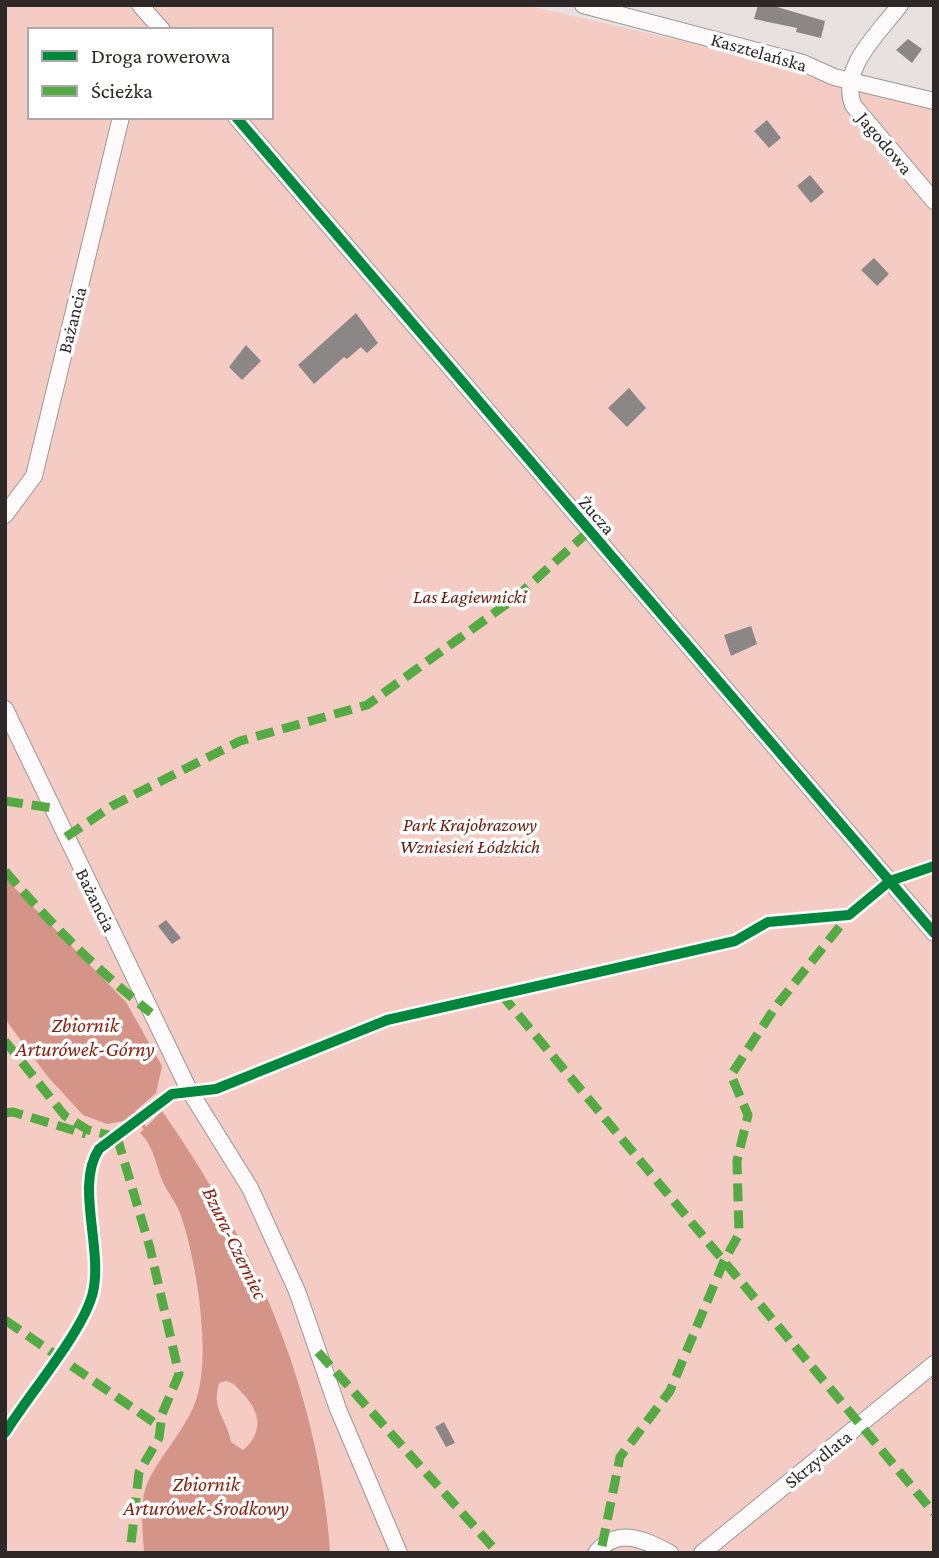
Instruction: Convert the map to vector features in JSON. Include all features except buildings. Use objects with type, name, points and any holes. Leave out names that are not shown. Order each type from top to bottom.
[{"type":"street","name":"Kasztelańska","points":[[583,5],[638,11],[803,63],[834,78],[934,101]]},
{"type":"street","points":[[850,81],[862,55],[900,5]]},
{"type":"street","points":[[142,28],[143,8]]},
{"type":"street","points":[[143,8],[160,28]]},
{"type":"street","name":"Jagodowa","points":[[850,81],[848,91],[853,105],[934,201]]},
{"type":"street","name":"Bażancia","points":[[5,515],[34,476],[121,119]]},
{"type":"street","name":"Żucza","points":[[238,119],[934,933]]},
{"type":"street","name":"Bażancia","points":[[5,709],[189,1090],[250,1188],[286,1268],[338,1409],[399,1553]]},
{"type":"street","name":"Skrzydlata","points":[[702,1553],[934,1364]]},
{"type":"street","points":[[596,1553],[612,1540],[630,1536],[670,1553]]},
{"type":"green space","name":"Las Łagiewnicki","points":[[5,5],[525,5],[800,68],[807,76],[934,106],[934,1553],[5,1553]]},
{"type":"water","name":"Zbiornik Arturówek-Górny","points":[[5,878],[126,1002],[162,1066],[156,1093],[124,1121],[107,1124],[83,1115],[48,1077],[5,1019]]},
{"type":"water","name":"Zbiornik Arturówek-Środkowy","points":[[162,1111],[225,1212],[253,1266],[296,1377],[312,1435],[324,1494],[330,1553],[144,1553],[142,1518],[147,1484],[181,1430],[197,1397],[201,1378],[202,1331],[196,1279],[186,1232],[151,1149],[140,1133]],"holes":[[[229,1382],[250,1402],[256,1416],[257,1430],[243,1450],[231,1442],[218,1408],[219,1383]]]},
{"type":"waterway","name":"Bzura-Czerniec","points":[[132,1109],[147,1131]]},
{"type":"marked path","points":[[66,837],[112,806],[240,741],[367,705],[515,598],[588,532]]},
{"type":"marked path","points":[[5,801],[52,808]]},
{"type":"marked path","points":[[5,871],[75,945],[151,1013]]},
{"type":"marked path","points":[[602,1546],[620,1457],[670,1391],[724,1261],[739,1234],[737,1161],[748,1115],[731,1075],[776,1006],[849,915]]},
{"type":"marked path","points":[[501,994],[934,1513]]},
{"type":"marked path","points":[[5,1041],[65,1116],[88,1130],[117,1137]]},
{"type":"marked path","points":[[5,1113],[13,1112],[86,1134]]},
{"type":"marked path","points":[[117,1137],[150,1248],[179,1374],[162,1414],[159,1438],[139,1472],[130,1553]]},
{"type":"marked path","points":[[5,1320],[159,1426]]},
{"type":"marked path","points":[[318,1352],[498,1553]]},
{"type":"cycle path","points":[[238,119],[934,933]]},
{"type":"cycle path","points":[[5,1433],[67,1344],[88,1308],[95,1275],[89,1180],[99,1149],[172,1094],[216,1089],[387,1020],[735,941],[768,922],[849,915],[890,881],[934,866]]},
{"type":"park label","name":"Park Krajobrazowy Wzniesień Łódzkich","points":[[470,835]]}]
